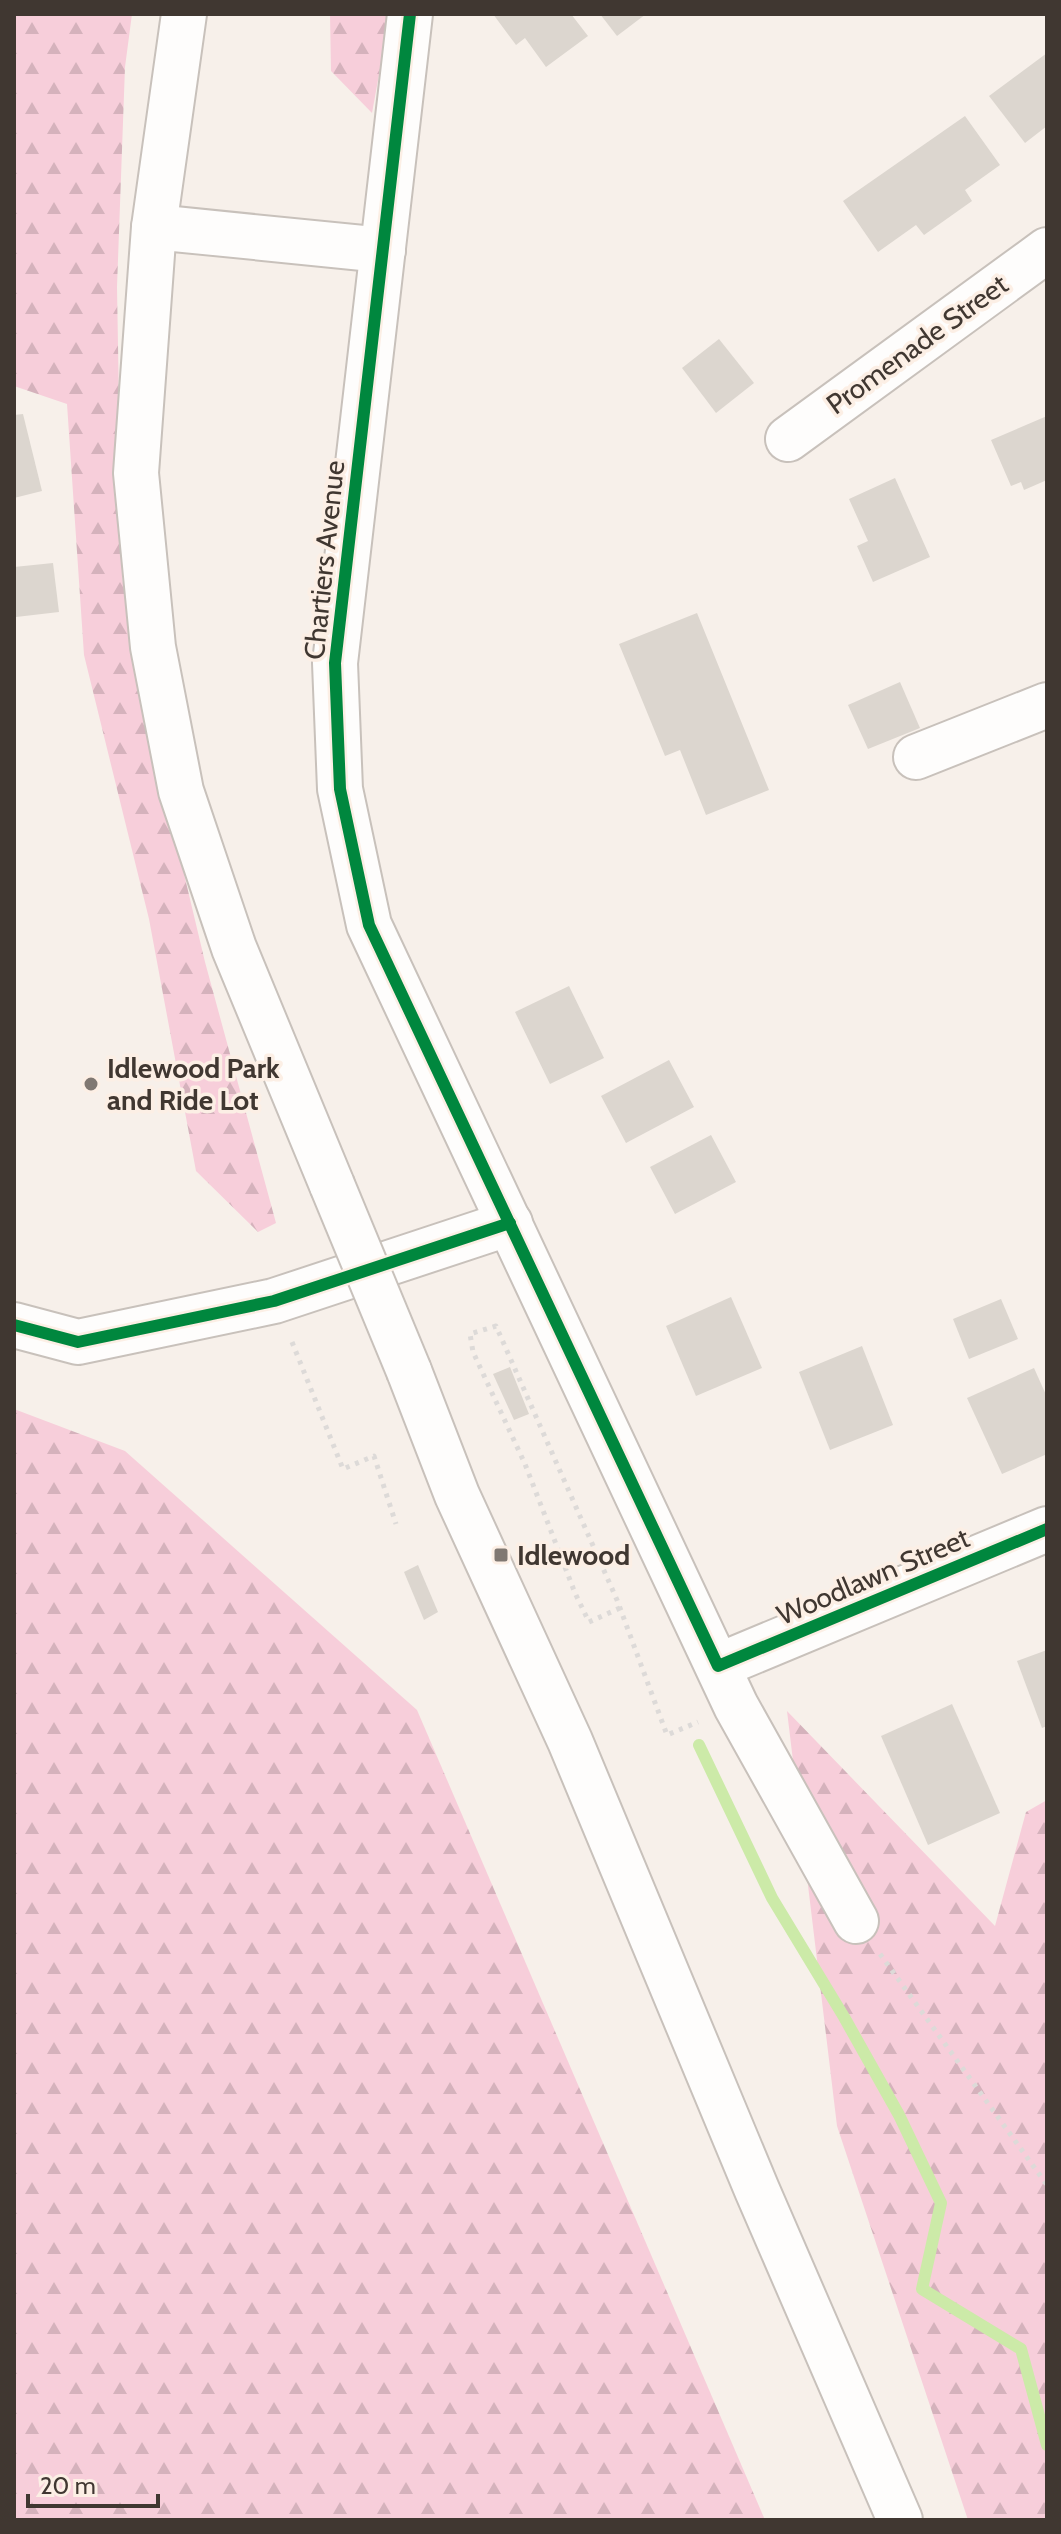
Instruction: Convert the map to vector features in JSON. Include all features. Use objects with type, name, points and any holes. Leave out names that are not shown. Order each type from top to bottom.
[{"type":"street","points":[[184,14],[154,227],[136,473],[153,647],[181,791],[234,948],[457,1495],[570,1741],[757,2190],[900,2520]]},
{"type":"street","name":"Chartiers Avenue","points":[[410,14],[335,663],[340,789],[369,925],[736,1706],[856,1921]]},
{"type":"street","points":[[154,227],[383,250]]},
{"type":"street","name":"Promenade Street","points":[[788,439],[1047,250]]},
{"type":"street","points":[[916,757],[1047,705]]},
{"type":"street","points":[[14,1325],[78,1342],[108,1336],[274,1301],[510,1223]]},
{"type":"street","name":"Woodlawn Street","points":[[718,1666],[1047,1529]]},
{"type":"path","points":[[620,1608],[589,1622],[525,1464],[473,1352],[470,1334],[496,1326],[620,1608],[667,1735],[736,1706]]},
{"type":"path","points":[[292,1340],[343,1469],[374,1456],[396,1524]]},
{"type":"path","points":[[856,1921],[1047,2185]]},
{"type":"green space","points":[[14,14],[132,14],[125,67],[117,287],[122,578],[154,748],[205,962],[276,1223],[258,1232],[196,1171],[149,919],[84,655],[67,404],[14,386]]},
{"type":"green space","points":[[330,14],[390,14],[372,113],[331,71]]},
{"type":"green space","points":[[14,1409],[125,1451],[417,1710],[765,2520],[14,2520]]},
{"type":"green space","points":[[787,1711],[995,1926],[1026,1812],[1047,1800],[1047,2520],[968,2520],[837,2126]]},
{"type":"building","points":[[493,14],[571,14],[588,36],[546,67],[525,38],[516,45]]},
{"type":"building","points":[[600,14],[646,14],[617,36]]},
{"type":"building","points":[[1047,53],[1047,126],[1025,143],[989,96]]},
{"type":"building","points":[[965,116],[1000,165],[965,190],[972,201],[924,235],[916,225],[878,252],[843,201]]},
{"type":"building","points":[[719,339],[754,383],[716,413],[682,368]]},
{"type":"building","points":[[23,414],[42,491],[14,498],[14,415]]},
{"type":"building","points":[[1047,416],[1047,480],[1024,490],[1021,482],[1011,486],[991,440]]},
{"type":"building","points":[[895,478],[930,557],[873,582],[857,546],[868,541],[849,499]]},
{"type":"building","points":[[53,563],[59,612],[16,617],[14,567]]},
{"type":"building","points":[[697,613],[769,790],[706,815],[680,750],[665,756],[619,644]]},
{"type":"building","points":[[900,682],[920,728],[868,749],[848,705]]},
{"type":"building","points":[[569,986],[604,1058],[550,1084],[515,1012]]},
{"type":"building","points":[[669,1060],[694,1107],[626,1143],[601,1096]]},
{"type":"building","points":[[711,1135],[736,1182],[675,1214],[650,1167]]},
{"type":"building","points":[[731,1297],[762,1368],[696,1396],[666,1326]]},
{"type":"building","points":[[1001,1299],[1018,1339],[969,1359],[953,1319]]},
{"type":"building","points":[[862,1346],[893,1425],[830,1450],[799,1372]]},
{"type":"building","points":[[510,1367],[529,1414],[514,1420],[493,1374]]},
{"type":"building","points":[[1034,1368],[1047,1397],[1047,1454],[1002,1474],[967,1398]]},
{"type":"building","points":[[418,1565],[438,1612],[424,1620],[404,1572]]},
{"type":"building","points":[[1047,1650],[1047,1726],[1042,1728],[1017,1661]]},
{"type":"building","points":[[952,1704],[1000,1813],[928,1845],[881,1736]]},
{"type":"waterway","points":[[699,1745],[772,1898],[899,2115],[941,2203],[922,2289],[1021,2349],[1047,2445]]},
{"type":"cycle path","points":[[410,14],[335,663],[340,789],[369,925],[718,1666],[1047,1529]]},
{"type":"cycle path","points":[[14,1325],[78,1342],[274,1301],[510,1223]]},
{"type":"place","name":"Idlewood Park and Ride Lot","points":[[91,1084]]},
{"type":"place","name":"Idlewood","points":[[501,1555]]}]
